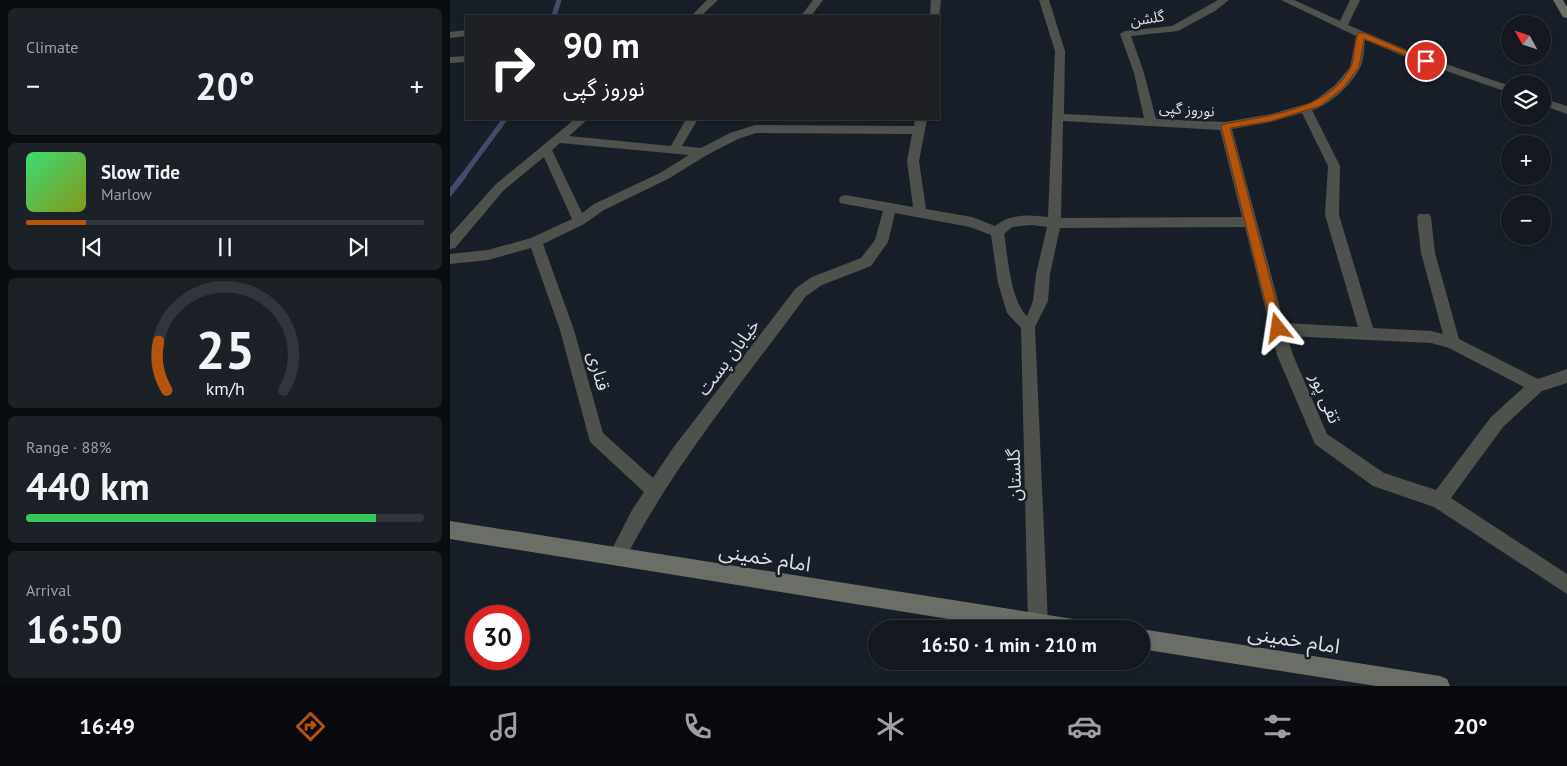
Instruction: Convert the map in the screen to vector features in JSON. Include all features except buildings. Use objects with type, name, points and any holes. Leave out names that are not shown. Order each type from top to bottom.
[{"type":"main road","points":[[1558,0],[1567,15]]},
{"type":"main road","name":"امام خمینی","points":[[450,530],[1019,620]]},
{"type":"main road","name":"امام خمینی","points":[[1150,641],[1440,686]]},
{"type":"street","points":[[697,15],[713,0]]},
{"type":"street","points":[[807,15],[818,0]]},
{"type":"street","points":[[935,15],[936,0]]},
{"type":"street","points":[[997,232],[1004,283],[1014,313],[1028,326],[1038,311],[1042,298],[1043,275],[1054,223],[1060,51],[1044,0]]},
{"type":"street","name":"گلشن","points":[[1151,122],[1139,73],[1125,34],[1174,29],[1212,9],[1224,0]]},
{"type":"street","points":[[1286,0],[1361,35],[1410,55],[1501,87]]},
{"type":"street","points":[[1343,26],[1355,0]]},
{"type":"street","points":[[450,35],[465,33]]},
{"type":"street","name":"نوروز گپی","points":[[1057,117],[1225,126],[1271,118],[1317,104],[1340,86],[1355,67],[1361,35]]},
{"type":"street","points":[[450,60],[465,59]]},
{"type":"street","points":[[1551,104],[1567,110]]},
{"type":"street","points":[[1305,108],[1334,166],[1332,215],[1366,332]]},
{"type":"street","points":[[450,244],[500,187],[581,120]]},
{"type":"street","points":[[674,150],[691,120]]},
{"type":"street","points":[[755,129],[761,120]]},
{"type":"street","points":[[450,259],[488,255],[535,242],[579,221],[599,207],[664,176],[734,136],[755,129],[920,124],[913,161],[920,214]]},
{"type":"street","name":"تقی پور","points":[[1225,126],[1285,355],[1322,439],[1380,480],[1439,500],[1567,585]]},
{"type":"street","points":[[558,139],[703,152]]},
{"type":"street","points":[[546,149],[579,221]]},
{"type":"street","points":[[845,200],[972,222],[997,232]]},
{"type":"street","name":"خیابان پست","points":[[617,557],[638,516],[679,454],[801,292],[817,281],[866,262],[881,242],[890,208]]},
{"type":"street","points":[[1424,217],[1428,254],[1453,344]]},
{"type":"street","points":[[997,232],[1009,222],[1032,220],[1054,223],[1250,222]]},
{"type":"street","name":"قناری","points":[[535,242],[567,330],[596,437],[655,491]]},
{"type":"street","name":"گلستان","points":[[1028,326],[1038,620]]},
{"type":"street","points":[[1278,328],[1431,337],[1453,344],[1537,386]]},
{"type":"street","points":[[1439,500],[1497,422],[1537,386],[1567,376]]},
{"type":"waterway","points":[[554,15],[559,0]]},
{"type":"waterway","points":[[463,176],[504,120]]},
{"type":"waterway","points":[[450,193],[464,175]]},
{"type":"route","points":[[1278,328],[1225,126],[1271,118],[1317,104],[1340,86],[1355,67],[1361,35],[1426,61]]}]
